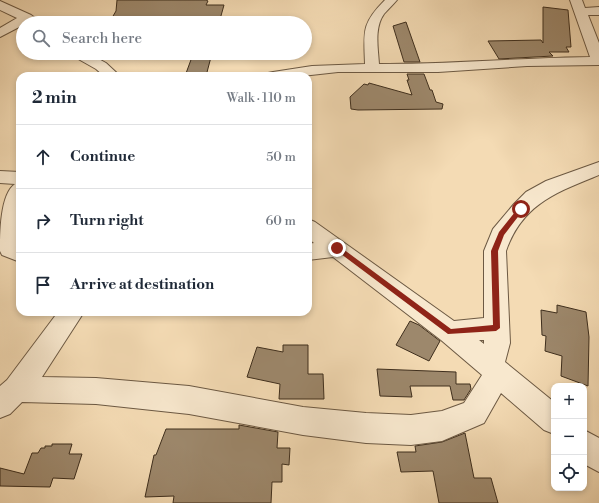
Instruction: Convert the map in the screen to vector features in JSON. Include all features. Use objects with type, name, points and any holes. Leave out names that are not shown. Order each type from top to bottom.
[{"type":"street","points":[[372,67],[371,31],[374,20],[378,13],[391,0]]},
{"type":"street","points":[[299,72],[372,67],[438,68],[527,62],[598,62],[596,40],[578,6]]},
{"type":"street","points":[[578,6],[599,11]]},
{"type":"street","points":[[9,8],[23,16]]},
{"type":"street","points":[[0,33],[16,27]]},
{"type":"street","points":[[90,60],[108,72]]},
{"type":"street","points":[[9,397],[96,391],[189,400],[303,421],[366,428],[411,430],[442,426],[474,413],[495,369],[497,343],[495,251],[501,234],[521,209],[534,197],[553,186],[599,168]]},
{"type":"street","points":[[0,177],[16,178]]},
{"type":"street","points":[[16,201],[10,219],[9,235],[10,249],[16,252]]},
{"type":"street","points":[[312,230],[450,332],[553,419]]},
{"type":"street","points":[[312,251],[337,248]]},
{"type":"street","points":[[9,397],[69,316]]},
{"type":"street","points":[[450,332],[496,328]]},
{"type":"street","points":[[587,447],[599,457]]},
{"type":"building","points":[[117,0],[206,0],[208,1],[206,5],[224,5],[221,16],[113,16],[116,11]]},
{"type":"building","points":[[543,7],[568,10],[571,47],[566,47],[569,52],[549,52],[553,56],[499,59],[488,41],[541,40],[543,43]]},
{"type":"building","points":[[406,22],[420,62],[404,62],[393,26]]},
{"type":"building","points":[[191,60],[210,60],[207,72],[186,72]]},
{"type":"building","points":[[407,74],[424,74],[436,102],[443,104],[442,109],[351,109],[350,97],[364,84],[368,85],[369,83],[412,95],[407,80],[409,80]]},
{"type":"building","points":[[557,305],[586,312],[589,337],[588,386],[587,383],[580,383],[561,376],[562,356],[545,351],[546,336],[542,335],[541,310],[557,313]]},
{"type":"building","points":[[410,321],[419,325],[440,341],[429,361],[396,345]]},
{"type":"building","points":[[283,345],[308,345],[308,374],[323,374],[324,399],[279,399],[280,384],[247,377],[257,347],[283,352]]},
{"type":"building","points":[[377,369],[456,372],[456,384],[470,384],[471,389],[464,400],[453,400],[450,386],[410,386],[412,397],[380,396]]},
{"type":"building","points":[[239,425],[278,432],[277,448],[290,448],[289,465],[282,464],[282,482],[272,482],[271,503],[173,503],[174,496],[145,497],[154,455],[156,455],[166,429],[239,429]]},
{"type":"building","points":[[465,433],[474,478],[491,478],[498,503],[439,503],[433,471],[401,472],[397,452],[416,452],[415,446],[442,442]]},
{"type":"building","points":[[52,444],[72,444],[69,454],[82,454],[74,479],[53,478],[50,487],[0,486],[0,468],[24,474],[32,453],[38,453],[41,448],[45,448],[45,446],[52,446]]},
{"type":"route","points":[[337,248],[450,332],[496,328],[494,283],[495,251],[501,234],[521,209]]}]
